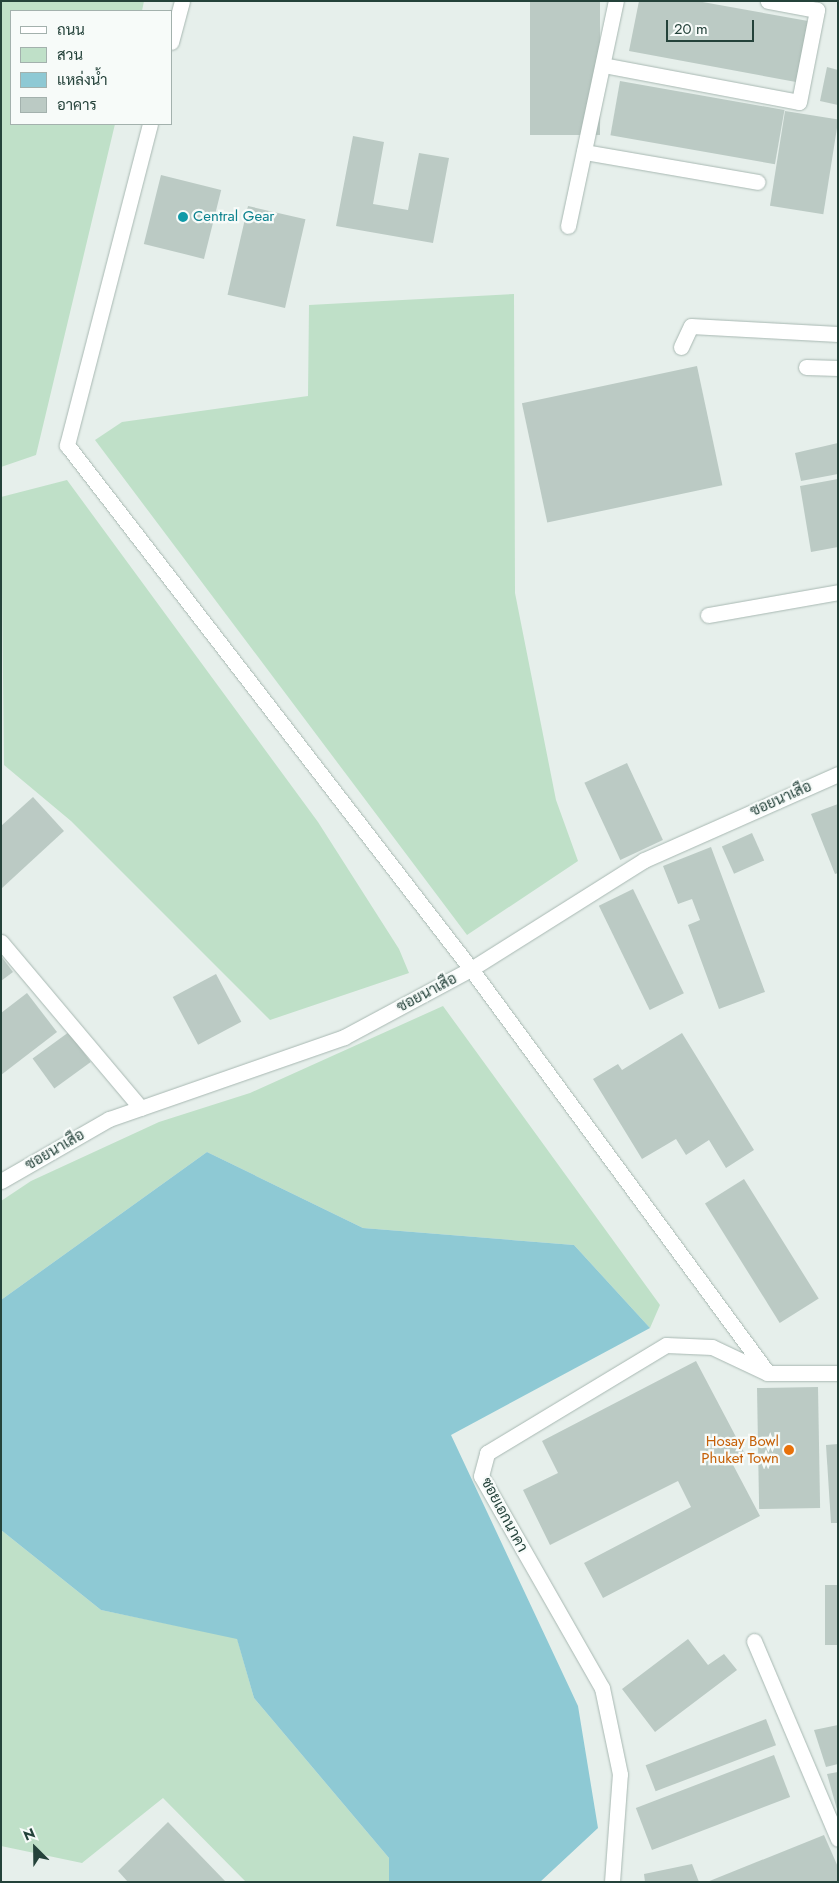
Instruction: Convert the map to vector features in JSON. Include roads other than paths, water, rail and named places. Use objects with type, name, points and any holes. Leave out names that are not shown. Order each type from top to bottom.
[{"type":"street","points":[[172,38],[182,1]]},
{"type":"street","points":[[568,226],[616,1]]},
{"type":"street","points":[[603,66],[799,102],[817,10],[768,1]]},
{"type":"street","points":[[150,125],[68,445],[471,969],[767,1372]]},
{"type":"street","points":[[584,152],[757,182]]},
{"type":"street","points":[[681,347],[691,326],[838,334]]},
{"type":"street","points":[[806,366],[838,368]]},
{"type":"street","points":[[708,615],[838,592]]},
{"type":"street","name":"ซอยนาเสือ","points":[[1,1180],[109,1119],[344,1037],[471,969],[644,860],[838,774]]},
{"type":"street","points":[[1,942],[141,1108]]},
{"type":"street","name":"ซอยเอกนาคา","points":[[612,1882],[620,1774],[602,1688],[481,1476],[487,1452],[666,1345],[712,1347],[767,1372],[838,1373]]},
{"type":"street","points":[[754,1641],[838,1839]]},
{"type":"water","points":[[207,1152],[363,1228],[574,1245],[650,1328],[451,1435],[578,1706],[598,1828],[540,1882],[389,1882],[389,1858],[254,1698],[237,1639],[101,1610],[1,1530],[1,1300]]},
{"type":"place","name":"Central Gear","points":[[183,217]]},
{"type":"place","name":"Hosay Bowl Phuket Town","points":[[789,1450]]}]
